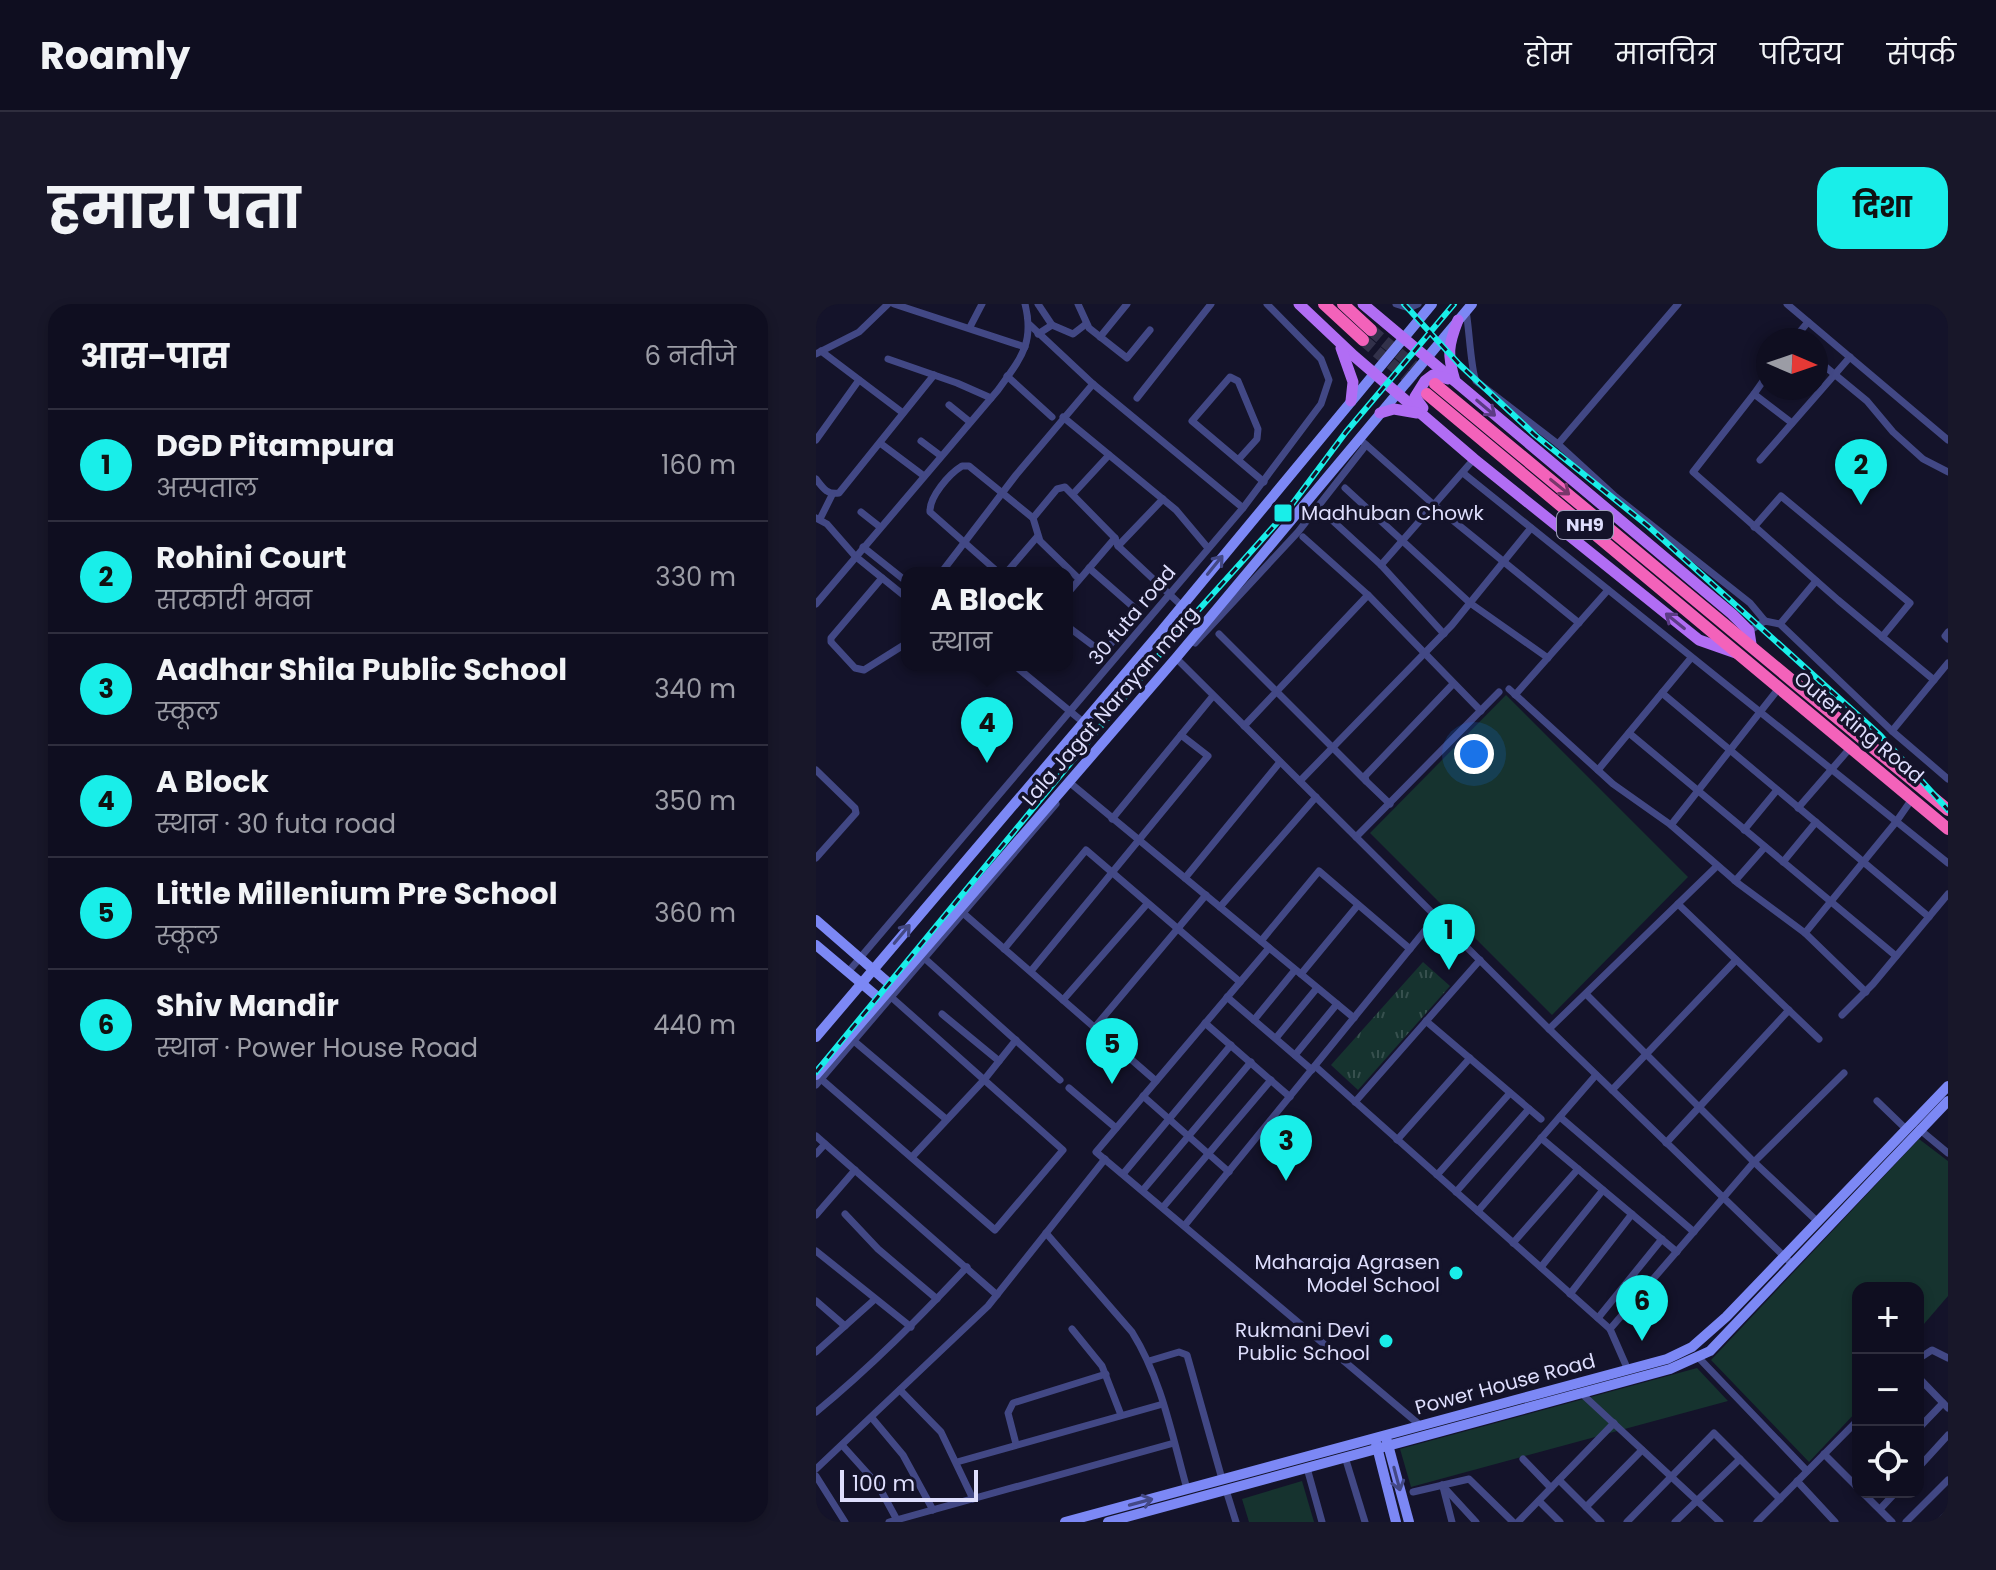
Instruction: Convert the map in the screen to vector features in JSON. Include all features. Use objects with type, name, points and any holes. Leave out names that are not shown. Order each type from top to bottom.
[{"type":"highway","points":[[1324,304],[1367,335],[1343,304]]},
{"type":"highway","name":"NH9","points":[[1744,656],[1431,389],[1751,644]]},
{"type":"highway","name":"Outer Ring Road","points":[[1751,644],[1948,810]]},
{"type":"highway","name":"Outer Ring Road","points":[[1744,656],[1948,829]]},
{"type":"main road","points":[[1299,304],[1474,459],[1699,640],[1744,656]]},
{"type":"main road","points":[[1363,304],[1749,631],[1751,644]]},
{"type":"main road","points":[[1456,383],[1449,359],[1449,344],[1465,312]]},
{"type":"main road","points":[[1338,341],[1353,382],[1351,401]]},
{"type":"main road","points":[[1456,383],[1431,376],[1415,397],[1436,421],[1521,491],[1538,509]]},
{"type":"main road","points":[[1380,413],[1407,409],[1421,414]]},
{"type":"street","points":[[888,304],[859,332],[819,352],[903,413]]},
{"type":"street","points":[[894,304],[1025,347]]},
{"type":"street","points":[[970,327],[982,304]]},
{"type":"street","points":[[816,604],[1007,376],[1025,347],[1030,325],[1025,304]]},
{"type":"street","points":[[1038,304],[1052,325],[1068,334],[1073,334],[1086,324]]},
{"type":"street","points":[[1078,304],[1086,324],[1127,358],[1150,330]]},
{"type":"street","points":[[1100,337],[1127,304]]},
{"type":"street","points":[[1137,398],[1211,304]]},
{"type":"street","name":"30 futa road","points":[[848,972],[1243,508],[1321,404],[1329,380],[1321,359],[1267,304]]},
{"type":"street","points":[[1396,304],[1409,308],[1418,304]]},
{"type":"street","name":"Lala Jagat Narayan marg","points":[[816,1037],[1182,606],[1432,304]]},
{"type":"street","points":[[1558,444],[1678,304]]},
{"type":"street","points":[[1787,304],[1948,440]]},
{"type":"street","points":[[1465,312],[1476,381],[1558,444],[1616,497],[1750,603],[1765,621],[1780,624],[1892,731],[1948,779]]},
{"type":"street","name":"Lala Jagat Narayan marg","points":[[818,1080],[888,994],[1362,442],[1380,413],[1465,312]]},
{"type":"street","points":[[1803,328],[1808,322]]},
{"type":"street","points":[[1030,325],[1093,384],[1243,508]]},
{"type":"street","points":[[1038,334],[1052,325]]},
{"type":"street","points":[[1760,460],[1850,357]]},
{"type":"street","points":[[888,359],[991,398]]},
{"type":"street","points":[[1828,368],[1867,401],[1893,432],[1923,459],[1945,471],[1948,462]]},
{"type":"street","points":[[901,593],[855,556],[818,518],[832,495],[848,485],[934,375]]},
{"type":"street","points":[[1007,376],[1052,417]]},
{"type":"street","points":[[1238,460],[1257,439],[1258,429],[1238,381],[1230,377],[1192,421],[1238,460],[1264,482]]},
{"type":"street","points":[[816,440],[859,380]]},
{"type":"street","points":[[946,567],[1001,493],[1093,384]]},
{"type":"street","points":[[1756,391],[1693,472],[1934,680]]},
{"type":"street","points":[[1754,394],[1792,423]]},
{"type":"street","points":[[949,405],[970,422]]},
{"type":"street","points":[[1063,417],[1176,510],[1208,548]]},
{"type":"street","points":[[921,441],[941,456]]},
{"type":"street","points":[[1362,442],[1579,623]]},
{"type":"street","points":[[880,443],[924,476]]},
{"type":"street","points":[[1073,494],[1109,455]]},
{"type":"street","points":[[1381,565],[1474,459]]},
{"type":"street","points":[[992,567],[930,512],[930,503],[953,472],[962,466],[969,466],[1033,518],[1037,537],[1067,567]]},
{"type":"street","points":[[1463,473],[1948,863]]},
{"type":"street","points":[[816,479],[832,495]]},
{"type":"street","points":[[1033,518],[1057,489],[1065,487],[1182,606]]},
{"type":"street","points":[[1345,488],[1470,603],[1548,658]]},
{"type":"street","points":[[1754,527],[1781,496],[1910,603],[1882,637]]},
{"type":"street","points":[[1073,586],[1163,499]]},
{"type":"street","points":[[1322,511],[1381,565],[1444,634]]},
{"type":"street","points":[[861,512],[880,527]]},
{"type":"street","points":[[1300,781],[1426,654],[1531,528]]},
{"type":"street","points":[[1011,567],[1037,537]]},
{"type":"street","points":[[1303,537],[1368,595],[1481,711]]},
{"type":"street","points":[[863,547],[901,577]]},
{"type":"street","points":[[1073,630],[1103,653],[1138,611],[1089,568]]},
{"type":"street","points":[[1073,573],[1079,579]]},
{"type":"street","points":[[882,578],[831,638],[831,642],[855,668],[864,670],[901,647]]},
{"type":"street","points":[[1780,624],[1816,581]]},
{"type":"street","points":[[1608,590],[1548,658],[1512,692],[1613,784],[1671,825],[1735,881],[1805,933],[1866,992]]},
{"type":"street","points":[[1244,726],[1368,595]]},
{"type":"street","points":[[1749,631],[1765,621]]},
{"type":"street","points":[[1948,632],[1945,636],[1948,639]]},
{"type":"street","points":[[1219,634],[1390,804]]},
{"type":"street","points":[[1598,770],[1691,658]]},
{"type":"street","points":[[1176,660],[1788,1260]]},
{"type":"street","points":[[1892,731],[1948,663]]},
{"type":"street","points":[[1021,671],[1083,722]]},
{"type":"street","points":[[1366,781],[1365,776],[1453,684]]},
{"type":"street","points":[[1671,825],[1761,715],[1780,687]]},
{"type":"street","points":[[1356,837],[1499,692]]},
{"type":"street","points":[[1662,693],[1929,917]]},
{"type":"street","points":[[1112,819],[1213,696]]},
{"type":"street","points":[[1629,733],[1896,956]]},
{"type":"street","points":[[1031,971],[1208,756],[1181,735]]},
{"type":"street","points":[[1798,808],[1851,747]]},
{"type":"street","points":[[1185,878],[1280,762]]},
{"type":"street","points":[[816,770],[855,808],[856,813],[816,858]]},
{"type":"street","points":[[1060,1080],[922,956],[963,913],[1071,784],[1354,1018]]},
{"type":"street","points":[[1744,830],[1777,790]]},
{"type":"street","points":[[1220,907],[1316,797]]},
{"type":"street","points":[[1805,933],[1912,799]]},
{"type":"street","points":[[1783,862],[1816,822]]},
{"type":"street","points":[[1735,881],[1765,847]]},
{"type":"street","points":[[1004,949],[1086,850],[1240,982]]},
{"type":"street","points":[[1549,1029],[1717,866]]},
{"type":"street","points":[[1261,941],[1319,871],[1410,949]]},
{"type":"street","points":[[1842,1015],[1866,992],[1948,894]]},
{"type":"street","points":[[1095,1027],[1206,895]]},
{"type":"street","points":[[1063,1000],[1147,904]]},
{"type":"street","points":[[1678,904],[1819,1039]]},
{"type":"street","points":[[1254,1020],[1358,905]]},
{"type":"street","points":[[963,913],[1156,1081]]},
{"type":"street","points":[[1185,1225],[1436,917]]},
{"type":"street","points":[[816,920],[873,969],[888,994],[1063,1150],[995,1230],[818,1080],[854,1041],[888,994]]},
{"type":"street","points":[[816,945],[861,983],[888,994]]},
{"type":"street","points":[[1269,948],[1096,1152],[1164,1206],[1424,1431]]},
{"type":"street","points":[[1355,1102],[1480,960]]},
{"type":"street","points":[[1612,1090],[1736,960]]},
{"type":"street","points":[[1276,1038],[1317,988]]},
{"type":"street","points":[[1586,994],[1818,1222]]},
{"type":"street","points":[[1227,997],[1355,1102],[1610,1329],[1628,1370]]},
{"type":"street","points":[[1295,1055],[1337,1004]]},
{"type":"street","points":[[1666,1143],[1789,1010]]},
{"type":"street","points":[[942,1014],[999,1061]]},
{"type":"street","points":[[1426,1021],[1541,1119]]},
{"type":"street","points":[[1205,1023],[1290,1097]]},
{"type":"street","points":[[912,1157],[984,1080],[1016,1040]]},
{"type":"street","points":[[854,1041],[946,1119]]},
{"type":"street","points":[[1123,1174],[1231,1045]]},
{"type":"street","points":[[1397,1140],[1470,1058]]},
{"type":"street","points":[[1143,1190],[1251,1062]]},
{"type":"street","points":[[1610,1329],[1754,1162],[1844,1073]]},
{"type":"street","points":[[1478,1211],[1596,1075]]},
{"type":"street","points":[[1164,1206],[1271,1080]]},
{"type":"street","name":"Power House Road","points":[[1424,1431],[1667,1359],[1692,1347],[1788,1260],[1914,1130],[1948,1086]]},
{"type":"street","points":[[1069,1088],[1116,1128]]},
{"type":"street","points":[[1437,1175],[1510,1093]]},
{"type":"street","points":[[1143,1096],[1229,1172]]},
{"type":"street","points":[[1877,1101],[1948,1153]]},
{"type":"street","name":"Power House Road","points":[[1108,1522],[1224,1485],[1381,1442],[1581,1393],[1699,1358],[1714,1347],[1818,1222],[1948,1101]]},
{"type":"street","points":[[1456,1192],[1529,1109]]},
{"type":"street","points":[[1560,1117],[1694,1232]]},
{"type":"street","points":[[816,1136],[997,1295]]},
{"type":"street","points":[[1541,1138],[1677,1252]]},
{"type":"street","points":[[816,1154],[825,1144]]},
{"type":"street","points":[[816,1469],[997,1295],[1105,1159]]},
{"type":"street","points":[[1513,1243],[1578,1169]]},
{"type":"street","points":[[816,1215],[855,1170]]},
{"type":"street","points":[[1541,1267],[1603,1190]]},
{"type":"street","points":[[845,1214],[878,1249],[937,1299]]},
{"type":"street","points":[[1570,1294],[1632,1214]]},
{"type":"street","points":[[1046,1233],[1132,1332],[1149,1361],[1187,1489]]},
{"type":"street","points":[[1598,1318],[1662,1239]]},
{"type":"street","points":[[816,1251],[911,1327]]},
{"type":"street","points":[[816,1412],[911,1327],[967,1267]]},
{"type":"street","points":[[816,1352],[874,1300]]},
{"type":"street","points":[[816,1301],[845,1326]]},
{"type":"street","points":[[1072,1329],[1106,1374],[1121,1415]]},
{"type":"street","points":[[1706,1336],[1714,1347]]},
{"type":"street","points":[[1692,1347],[1807,1471]]},
{"type":"street","points":[[1924,1355],[1932,1350],[1948,1358]]},
{"type":"street","points":[[1149,1361],[1179,1352],[1187,1355],[1236,1522]]},
{"type":"street","points":[[1016,1444],[1008,1413],[1013,1403],[1106,1374]]},
{"type":"street","points":[[1922,1426],[1946,1405],[1924,1383]]},
{"type":"street","points":[[900,1390],[941,1432],[973,1499]]},
{"type":"street","points":[[1581,1393],[1720,1522]]},
{"type":"street","points":[[957,1462],[1163,1404]]},
{"type":"street","points":[[872,1418],[903,1455],[933,1510]]},
{"type":"street","points":[[1413,1492],[1469,1479],[1515,1522],[1614,1423]]},
{"type":"street","points":[[1757,1522],[1852,1426]]},
{"type":"street","points":[[1627,1522],[1714,1433],[1780,1499]]},
{"type":"street","points":[[1924,1461],[1948,1435]]},
{"type":"street","points":[[1381,1442],[1396,1522]]},
{"type":"street","points":[[1381,1442],[1409,1522]]},
{"type":"street","name":"Power House Road","points":[[1065,1522],[1187,1489],[1224,1485],[1307,1468],[1381,1442]]},
{"type":"street","points":[[842,1445],[878,1485],[893,1521],[1174,1443]]},
{"type":"street","points":[[1586,1507],[1642,1450]]},
{"type":"street","points":[[1824,1454],[1852,1482]]},
{"type":"street","points":[[1345,1457],[1365,1522]]},
{"type":"street","points":[[1523,1459],[1551,1488]]},
{"type":"street","points":[[1675,1522],[1740,1459]]},
{"type":"street","points":[[1307,1468],[1322,1522]]},
{"type":"street","points":[[816,1476],[845,1522]]},
{"type":"street","points":[[1559,1480],[1601,1522]]},
{"type":"street","points":[[1906,1522],[1948,1480]]},
{"type":"street","points":[[1797,1481],[1832,1521]]},
{"type":"street","points":[[1442,1485],[1452,1522]]},
{"type":"street","points":[[1442,1485],[1476,1522]]},
{"type":"street","points":[[1868,1498],[1892,1522]]},
{"type":"street","points":[[1880,1509],[1890,1498]]},
{"type":"street","points":[[1539,1501],[1560,1522]]},
{"type":"street","points":[[1939,1522],[1948,1513]]},
{"type":"green space","points":[[1506,695],[1688,877],[1552,1015],[1370,833]]},
{"type":"green space","points":[[1423,962],[1450,986],[1358,1090],[1331,1065]]},
{"type":"green space","points":[[1919,1139],[1948,1161],[1948,1296],[1924,1324],[1924,1282],[1852,1282],[1852,1416],[1809,1462],[1711,1360]]},
{"type":"green space","points":[[1697,1368],[1728,1401],[1411,1487],[1400,1449]]},
{"type":"green space","points":[[1302,1481],[1314,1522],[1249,1522],[1242,1499]]},
{"type":"tunnel","points":[[1371,330],[1435,384]]},
{"type":"tunnel","points":[[1363,340],[1427,394]]},
{"type":"railway","points":[[1404,304],[1459,364],[1535,435],[1648,526],[1880,735],[1948,810]]},
{"type":"railway","points":[[816,1072],[1175,636],[1284,515],[1346,432],[1454,304]]},
{"type":"place","name":"Rohini Court","points":[[1861,505]]},
{"type":"place","name":"Madhuban Chowk","points":[[1283,513]]},
{"type":"place","name":"A Block","points":[[987,763]]},
{"type":"place","name":"DGD Pitampura","points":[[1449,970]]},
{"type":"place","name":"Little Millenium Pre School","points":[[1112,1084]]},
{"type":"place","name":"Aadhar Shila Public School","points":[[1286,1181]]},
{"type":"place","name":"Maharaja Agrasen Model School","points":[[1456,1273]]},
{"type":"place","name":"Rukmani Devi Public School","points":[[1386,1341]]},
{"type":"place","name":"Shiv Mandir","points":[[1642,1341]]}]
